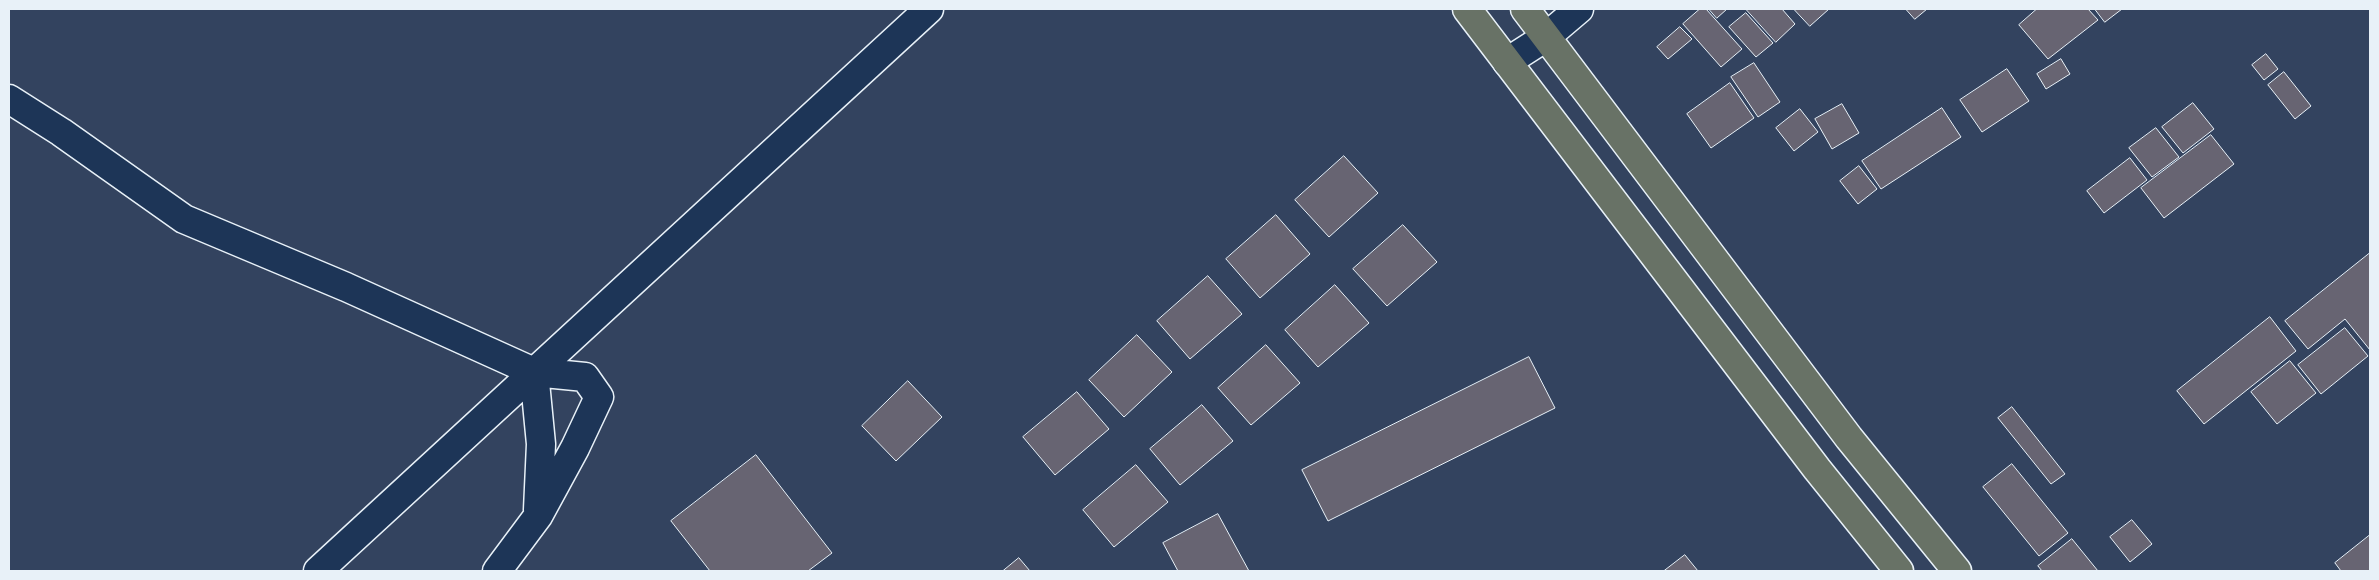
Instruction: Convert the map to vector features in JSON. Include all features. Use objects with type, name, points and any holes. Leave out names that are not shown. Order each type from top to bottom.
[{"type":"main road","points":[[1467,9],[1817,469],[1899,571]]},
{"type":"main road","points":[[1525,9],[1849,438],[1957,571]]},
{"type":"street","points":[[318,571],[929,9]]},
{"type":"street","points":[[1507,62],[1546,37],[1579,9]]},
{"type":"street","points":[[9,99],[61,132],[184,220],[346,287],[534,372],[585,378],[599,398],[575,448],[538,516],[497,571]]},
{"type":"street","points":[[534,372],[541,444],[538,516]]},
{"type":"building","points":[[1700,9],[1706,9],[1742,49],[1721,67],[1683,24]]},
{"type":"building","points":[[1709,9],[1727,9],[1717,18]]},
{"type":"building","points":[[1746,9],[1782,9],[1795,24],[1776,42]]},
{"type":"building","points":[[1794,9],[1829,9],[1810,26]]},
{"type":"building","points":[[1906,9],[1927,9],[1915,19]]},
{"type":"building","points":[[2037,9],[2088,9],[2098,20],[2048,59],[2019,25]]},
{"type":"building","points":[[2095,9],[2122,9],[2105,22]]},
{"type":"building","points":[[1746,13],[1773,43],[1756,57],[1729,27]]},
{"type":"building","points":[[1680,27],[1692,39],[1668,59],[1657,47]]},
{"type":"building","points":[[2266,54],[2278,69],[2264,80],[2252,65]]},
{"type":"building","points":[[2061,59],[2070,74],[2046,89],[2037,74]]},
{"type":"building","points":[[1754,63],[1780,102],[1758,117],[1731,77]]},
{"type":"building","points":[[2007,69],[2029,101],[1982,132],[1960,100]]},
{"type":"building","points":[[2284,72],[2311,106],[2295,119],[2268,85]]},
{"type":"building","points":[[1730,83],[1754,118],[1711,148],[1687,114]]},
{"type":"building","points":[[2193,103],[2214,129],[2183,153],[2162,127]]},
{"type":"building","points":[[1842,104],[1859,133],[1832,149],[1815,119]]},
{"type":"building","points":[[1942,108],[1961,137],[1881,189],[1862,161]]},
{"type":"building","points":[[1800,109],[1818,132],[1794,151],[1776,128]]},
{"type":"building","points":[[2156,128],[2179,157],[2152,177],[2129,148]]},
{"type":"building","points":[[2211,135],[2234,164],[2164,218],[2141,188]]},
{"type":"building","points":[[1344,156],[1378,193],[1329,237],[1295,200]]},
{"type":"building","points":[[2130,158],[2147,180],[2104,213],[2087,191]]},
{"type":"building","points":[[1859,166],[1877,189],[1858,204],[1840,181]]},
{"type":"building","points":[[1276,215],[1310,254],[1260,298],[1226,259]]},
{"type":"building","points":[[1403,225],[1437,262],[1387,306],[1353,269]]},
{"type":"building","points":[[2370,253],[2370,350],[2345,319],[2308,349],[2285,321]]},
{"type":"building","points":[[1208,276],[1242,314],[1190,359],[1157,321]]},
{"type":"building","points":[[1335,285],[1369,323],[1318,367],[1285,330]]},
{"type":"building","points":[[2270,317],[2296,351],[2204,424],[2177,391]]},
{"type":"building","points":[[2345,328],[2368,356],[2321,394],[2298,365]]},
{"type":"building","points":[[1137,335],[1172,372],[1124,417],[1089,380]]},
{"type":"building","points":[[1266,345],[1300,383],[1251,425],[1218,388]]},
{"type":"building","points":[[1529,357],[1555,408],[1328,521],[1302,470]]},
{"type":"building","points":[[2290,361],[2316,393],[2277,424],[2251,392]]},
{"type":"building","points":[[908,381],[942,417],[896,461],[862,426]]},
{"type":"building","points":[[1077,392],[1109,429],[1055,475],[1023,437]]},
{"type":"building","points":[[1202,405],[1233,441],[1180,485],[1150,449]]},
{"type":"building","points":[[2012,407],[2065,474],[2051,484],[1998,418]]},
{"type":"building","points":[[756,455],[832,553],[808,571],[710,571],[671,521]]},
{"type":"building","points":[[2012,464],[2068,533],[2039,556],[1983,487]]},
{"type":"building","points":[[1136,465],[1168,502],[1114,547],[1083,510]]},
{"type":"building","points":[[1218,514],[1249,571],[1178,571],[1163,543]]},
{"type":"building","points":[[2132,520],[2152,544],[2130,562],[2110,537]]},
{"type":"building","points":[[2370,535],[2370,571],[2341,571],[2335,563]]},
{"type":"building","points":[[2072,539],[2098,571],[2042,571],[2038,566]]},
{"type":"building","points":[[1685,555],[1698,571],[1664,571]]},
{"type":"building","points":[[1019,558],[1030,571],[1003,571]]}]
